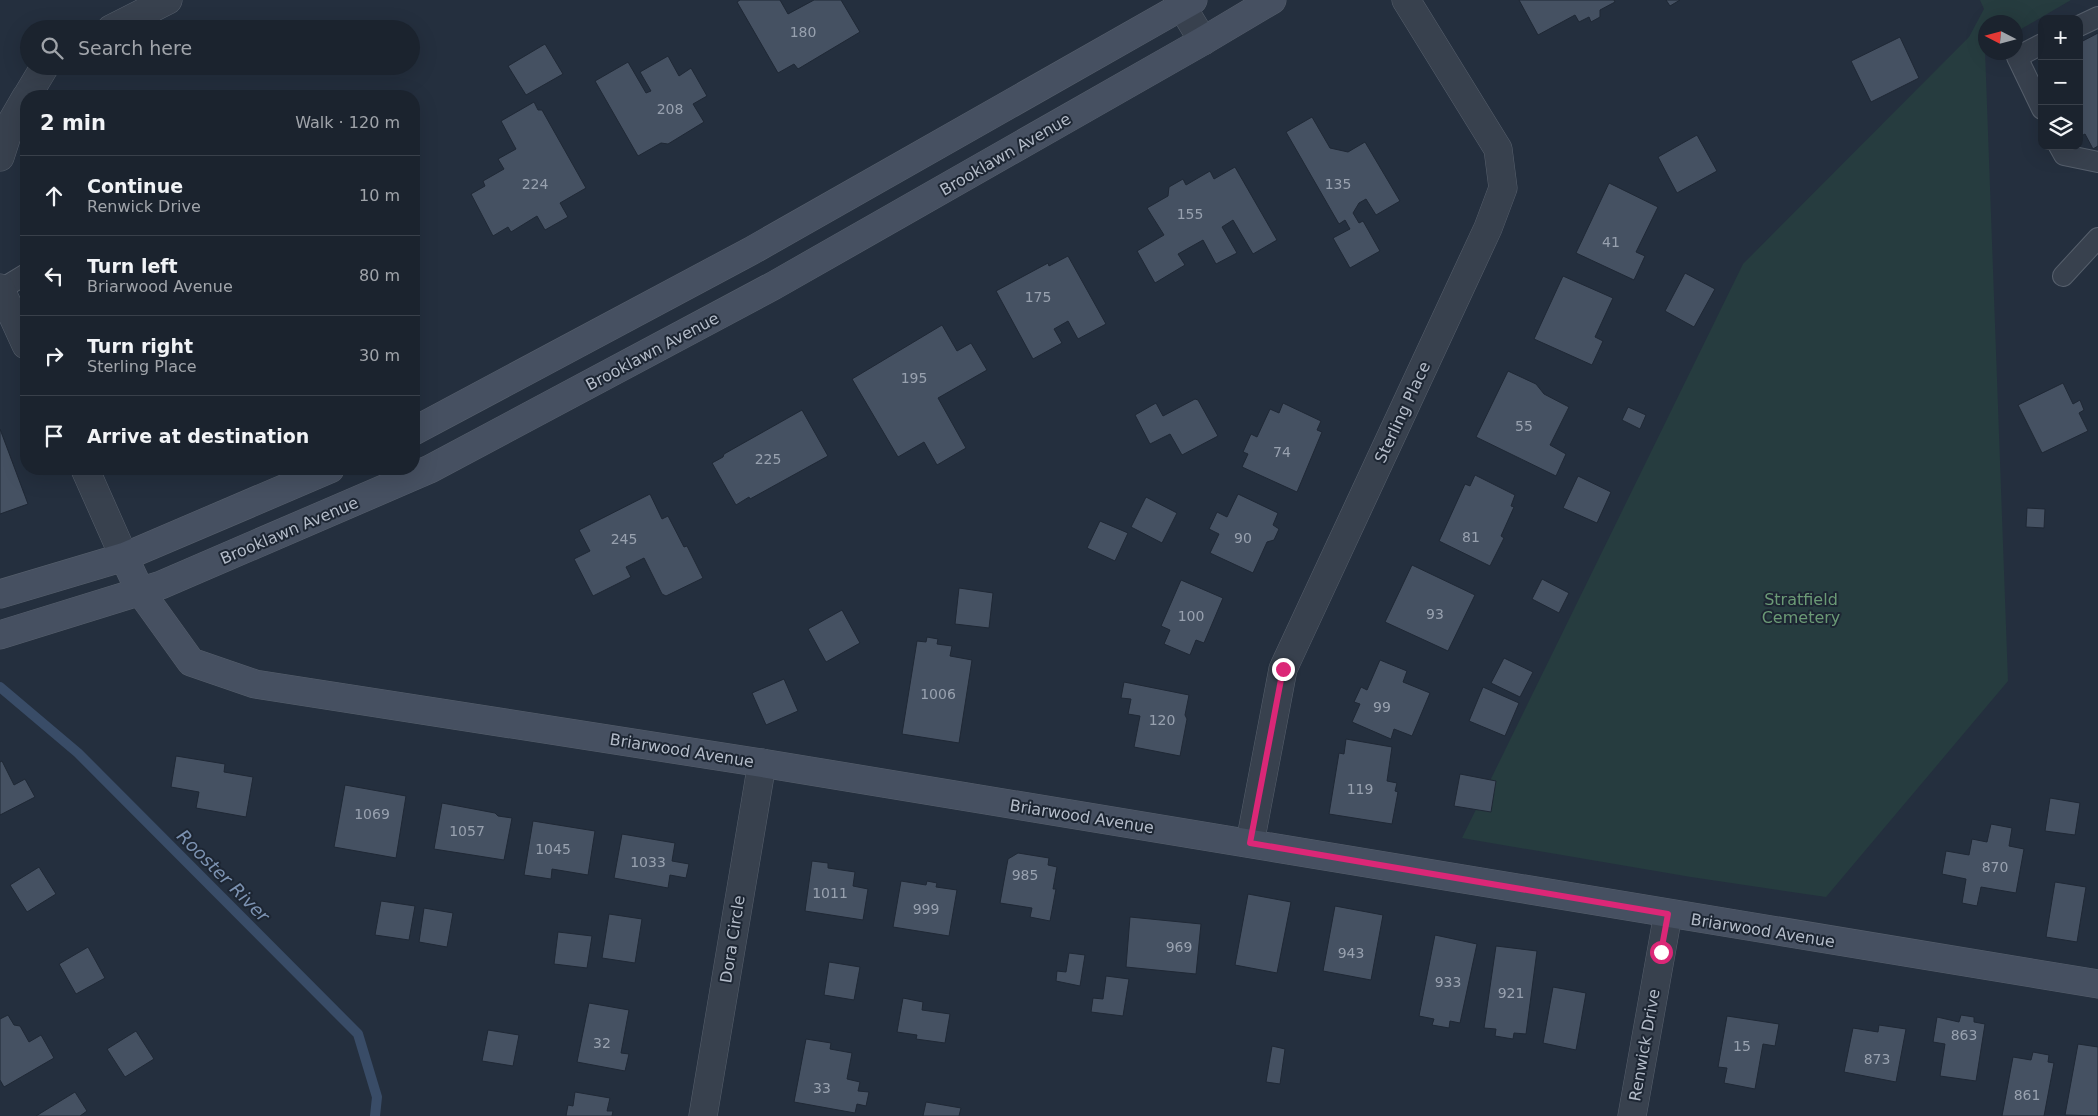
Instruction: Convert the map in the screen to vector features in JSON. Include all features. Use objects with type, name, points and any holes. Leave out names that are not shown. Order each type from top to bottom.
[{"type":"main road","name":"Brooklawn Avenue","points":[[420,473],[773,286],[1272,0]]},
{"type":"main road","points":[[420,428],[751,251],[1184,2]]},
{"type":"main road","points":[[0,594],[124,557],[316,475]]},
{"type":"main road","name":"Brooklawn Avenue","points":[[8,633],[140,590],[161,585],[416,475]]},
{"type":"main road","name":"Briarwood Avenue","points":[[124,557],[140,590],[191,662],[255,684],[762,763],[2098,984]]},
{"type":"street","points":[[129,20],[168,0]]},
{"type":"street","name":"Sterling Place","points":[[1250,843],[1283,669],[1484,237],[1503,188],[1498,149],[1406,0]]},
{"type":"street","points":[[1184,2],[1203,41]]},
{"type":"street","points":[[31,90],[40,75]]},
{"type":"street","points":[[0,157],[11,123],[20,108]]},
{"type":"street","points":[[0,289],[20,332]]},
{"type":"street","points":[[88,475],[124,557]]},
{"type":"street","name":"Dora Circle","points":[[703,1116],[762,763]]},
{"type":"street","name":"Renwick Drive","points":[[1632,1116],[1668,914]]},
{"type":"lane","points":[[2083,24],[2098,16]]},
{"type":"lane","points":[[2038,46],[2017,57],[2040,105]]},
{"type":"lane","points":[[2061,150],[2064,155],[2098,162]]},
{"type":"lane","points":[[2063,276],[2098,238]]},
{"type":"lane","points":[[0,289],[20,277]]},
{"type":"green space","name":"Stratfield Cemetery","points":[[1980,0],[2071,0],[2045,15],[2038,15],[2038,19],[2023,28],[2023,15],[1981,15],[1984,9]]},
{"type":"green space","name":"Stratfield Cemetery","points":[[1978,20],[1978,60],[1985,60],[2008,681],[1826,897],[1691,877],[1462,838],[1743,264],[1969,37]]},
{"type":"building","points":[[740,0],[780,0],[788,14],[814,0],[841,0],[860,32],[798,69],[794,64],[778,73],[737,2]]},
{"type":"building","points":[[1519,0],[1614,0],[1615,2],[1600,10],[1600,17],[1591,22],[1589,17],[1579,22],[1575,15],[1538,35]]},
{"type":"building","points":[[1666,0],[1680,0],[1670,6]]},
{"type":"building","points":[[2098,33],[2098,146],[2093,149],[2085,134],[2083,135],[2083,41]]},
{"type":"building","points":[[1900,37],[1919,78],[1871,102],[1851,61]]},
{"type":"building","points":[[545,44],[563,74],[526,95],[508,66]]},
{"type":"building","points":[[668,56],[679,76],[691,68],[707,96],[693,104],[704,122],[668,144],[661,143],[638,156],[595,81],[628,62],[646,93],[651,91],[640,72]]},
{"type":"building","points":[[534,102],[538,110],[542,110],[586,188],[560,203],[568,217],[545,230],[537,216],[511,232],[508,227],[493,236],[471,194],[485,186],[483,181],[504,169],[498,159],[516,149],[501,121]]},
{"type":"building","points":[[1312,117],[1330,148],[1348,152],[1365,142],[1400,201],[1376,215],[1366,199],[1359,203],[1353,213],[1359,223],[1363,221],[1380,251],[1350,268],[1333,238],[1350,229],[1345,220],[1339,224],[1286,132]]},
{"type":"building","points":[[1697,135],[1717,171],[1677,193],[1658,157]]},
{"type":"building","points":[[1235,167],[1277,240],[1253,254],[1233,220],[1222,227],[1237,253],[1216,264],[1203,240],[1178,254],[1185,265],[1155,283],[1137,251],[1164,235],[1147,208],[1168,196],[1169,187],[1183,179],[1186,185],[1210,171],[1214,179]]},
{"type":"building","points":[[1609,183],[1658,207],[1636,252],[1645,256],[1634,280],[1576,253]]},
{"type":"building","points":[[1068,256],[1106,324],[1078,339],[1068,321],[1054,329],[1062,343],[1033,359],[996,291],[1048,263],[1049,266]]},
{"type":"building","points":[[1685,273],[1715,289],[1694,327],[1665,311]]},
{"type":"building","points":[[1563,276],[1613,298],[1595,337],[1603,341],[1592,365],[1534,339]]},
{"type":"building","points":[[942,325],[957,351],[971,343],[987,370],[938,398],[966,448],[937,465],[924,442],[898,457],[852,379]]},
{"type":"building","points":[[1508,371],[1536,384],[1544,394],[1569,407],[1550,445],[1566,454],[1556,476],[1476,437]]},
{"type":"building","points":[[2063,383],[2073,404],[2080,400],[2084,410],[2079,413],[2088,431],[2042,453],[2018,405]]},
{"type":"building","points":[[1195,399],[1198,400],[1218,436],[1182,455],[1170,434],[1150,444],[1135,415],[1156,403],[1163,416]]},
{"type":"building","points":[[1283,403],[1321,421],[1317,430],[1322,432],[1297,492],[1242,467],[1248,454],[1243,452],[1251,434],[1257,437],[1270,409],[1279,413]]},
{"type":"building","points":[[1628,407],[1646,415],[1640,429],[1622,420]]},
{"type":"building","points":[[802,410],[828,456],[736,505],[712,463],[723,457],[724,454]]},
{"type":"building","points":[[0,429],[28,504],[0,514]]},
{"type":"building","points":[[1475,475],[1515,495],[1511,506],[1514,507],[1501,536],[1504,538],[1490,566],[1439,541],[1465,484],[1470,486]]},
{"type":"building","points":[[1578,476],[1611,492],[1597,523],[1563,508]]},
{"type":"building","points":[[650,494],[662,519],[668,516],[684,547],[687,546],[703,578],[666,596],[662,594],[644,558],[626,567],[631,577],[593,596],[574,559],[590,551],[579,530]]},
{"type":"building","points":[[1238,494],[1278,513],[1273,525],[1279,529],[1274,540],[1267,542],[1253,573],[1210,553],[1219,534],[1209,529],[1217,512],[1227,517]]},
{"type":"building","points":[[1146,497],[1177,513],[1162,543],[1131,527]]},
{"type":"building","points":[[2027,508],[2045,509],[2044,528],[2026,527]]},
{"type":"building","points":[[1100,521],[1128,533],[1115,561],[1087,548]]},
{"type":"building","points":[[1412,565],[1475,595],[1448,651],[1385,622]]},
{"type":"building","points":[[1542,579],[1569,593],[1559,613],[1532,599]]},
{"type":"building","points":[[1181,580],[1223,598],[1204,643],[1196,640],[1190,655],[1164,644],[1170,630],[1161,626]]},
{"type":"building","points":[[959,588],[993,593],[989,628],[955,624]]},
{"type":"building","points":[[842,610],[860,643],[826,662],[808,629]]},
{"type":"building","points":[[927,637],[938,639],[937,644],[952,646],[950,656],[972,660],[959,743],[902,734],[917,641],[926,642]]},
{"type":"building","points":[[1504,658],[1533,672],[1520,697],[1491,683]]},
{"type":"building","points":[[1380,660],[1407,671],[1403,682],[1430,693],[1412,736],[1394,729],[1391,739],[1352,722],[1360,704],[1354,702],[1361,687],[1367,690]]},
{"type":"building","points":[[784,679],[798,711],[766,725],[752,693]]},
{"type":"building","points":[[1124,682],[1189,695],[1185,715],[1187,719],[1180,756],[1134,747],[1140,716],[1128,714],[1131,699],[1121,698]]},
{"type":"building","points":[[1483,687],[1519,703],[1505,736],[1469,721]]},
{"type":"building","points":[[1346,739],[1392,747],[1387,781],[1397,783],[1395,791],[1398,792],[1392,824],[1329,814],[1339,753],[1344,754]]},
{"type":"building","points":[[176,756],[225,764],[224,772],[253,777],[246,817],[196,808],[199,792],[171,787]]},
{"type":"building","points":[[2,761],[14,785],[25,779],[35,797],[0,815],[0,762]]},
{"type":"building","points":[[1460,774],[1496,781],[1491,812],[1454,806]]},
{"type":"building","points":[[345,785],[406,796],[396,858],[334,847]]},
{"type":"building","points":[[2050,798],[2080,803],[2075,835],[2045,831]]},
{"type":"building","points":[[442,803],[512,818],[504,860],[434,849]]},
{"type":"building","points":[[533,821],[595,831],[588,875],[552,869],[551,879],[524,875]]},
{"type":"building","points":[[1991,824],[2012,828],[2009,846],[2024,849],[2016,893],[1981,887],[1977,906],[1962,903],[1966,879],[1942,874],[1946,851],[1969,855],[1972,839],[1987,842]]},
{"type":"building","points":[[622,834],[675,843],[672,861],[689,864],[686,878],[670,875],[668,888],[614,878]]},
{"type":"building","points":[[1018,853],[1049,858],[1048,865],[1057,867],[1053,889],[1056,889],[1050,921],[1030,917],[1032,908],[1000,903],[1008,859]]},
{"type":"building","points":[[812,861],[828,863],[828,868],[855,872],[853,886],[868,889],[863,920],[805,911]]},
{"type":"building","points":[[39,867],[56,894],[27,912],[10,885]]},
{"type":"building","points":[[901,881],[926,885],[927,881],[937,883],[936,887],[957,890],[949,936],[893,927]]},
{"type":"building","points":[[2055,882],[2086,887],[2077,942],[2046,937]]},
{"type":"building","points":[[1248,894],[1291,902],[1277,973],[1235,965]]},
{"type":"building","points":[[381,901],[415,906],[409,940],[375,935]]},
{"type":"building","points":[[1335,906],[1383,915],[1371,980],[1323,971]]},
{"type":"building","points":[[424,908],[453,913],[447,947],[419,942]]},
{"type":"building","points":[[609,914],[642,919],[635,963],[602,958]]},
{"type":"building","points":[[1130,917],[1201,924],[1196,974],[1126,967]]},
{"type":"building","points":[[558,932],[592,936],[587,968],[554,964]]},
{"type":"building","points":[[1435,935],[1477,944],[1460,1023],[1450,1021],[1449,1028],[1432,1025],[1434,1019],[1419,1016]]},
{"type":"building","points":[[1496,946],[1537,951],[1526,1034],[1514,1033],[1513,1039],[1495,1036],[1496,1029],[1484,1028]]},
{"type":"building","points":[[88,947],[105,978],[76,994],[59,964]]},
{"type":"building","points":[[1069,953],[1085,955],[1080,986],[1056,981],[1057,971],[1066,972]]},
{"type":"building","points":[[829,962],[860,967],[854,1000],[824,995]]},
{"type":"building","points":[[1106,976],[1129,979],[1123,1016],[1091,1012],[1093,998],[1103,999]]},
{"type":"building","points":[[1553,987],[1586,993],[1576,1050],[1543,1043]]},
{"type":"building","points":[[903,998],[923,1002],[922,1010],[950,1014],[945,1043],[916,1039],[917,1035],[897,1032]]},
{"type":"building","points":[[589,1003],[629,1010],[621,1053],[629,1054],[625,1071],[577,1062]]},
{"type":"building","points":[[8,1015],[14,1025],[20,1026],[29,1042],[41,1035],[54,1058],[4,1087],[0,1080],[0,1019]]},
{"type":"building","points":[[1961,1015],[1974,1017],[1974,1022],[1985,1024],[1976,1081],[1940,1076],[1945,1044],[1933,1042],[1937,1017],[1959,1022]]},
{"type":"building","points":[[1727,1016],[1779,1024],[1775,1046],[1763,1044],[1755,1089],[1724,1083],[1727,1068],[1718,1067]]},
{"type":"building","points":[[1879,1025],[1906,1029],[1896,1082],[1844,1072],[1853,1028],[1878,1032]]},
{"type":"building","points":[[488,1030],[519,1035],[513,1066],[482,1061]]},
{"type":"building","points":[[136,1031],[154,1059],[125,1077],[107,1049]]},
{"type":"building","points":[[806,1039],[831,1043],[830,1049],[852,1053],[847,1079],[860,1082],[858,1091],[869,1092],[866,1106],[857,1104],[855,1113],[794,1102]]},
{"type":"building","points":[[2078,1044],[2098,1047],[2098,1116],[2065,1115]]},
{"type":"building","points":[[1272,1046],[1285,1049],[1280,1084],[1266,1082]]},
{"type":"building","points":[[2033,1052],[2049,1055],[2048,1062],[2054,1063],[2044,1116],[2002,1116],[2013,1057],[2031,1060]]},
{"type":"building","points":[[75,1092],[87,1111],[80,1116],[36,1116]]},
{"type":"building","points":[[575,1092],[610,1098],[607,1111],[613,1111],[612,1116],[566,1116],[568,1105],[573,1106]]},
{"type":"building","points":[[926,1102],[961,1108],[959,1116],[923,1116]]},
{"type":"waterway","name":"Rooster River","points":[[0,687],[78,753],[358,1034],[377,1097],[375,1116]]},
{"type":"route","points":[[1283,669],[1250,843],[1668,914],[1661,952]]}]
